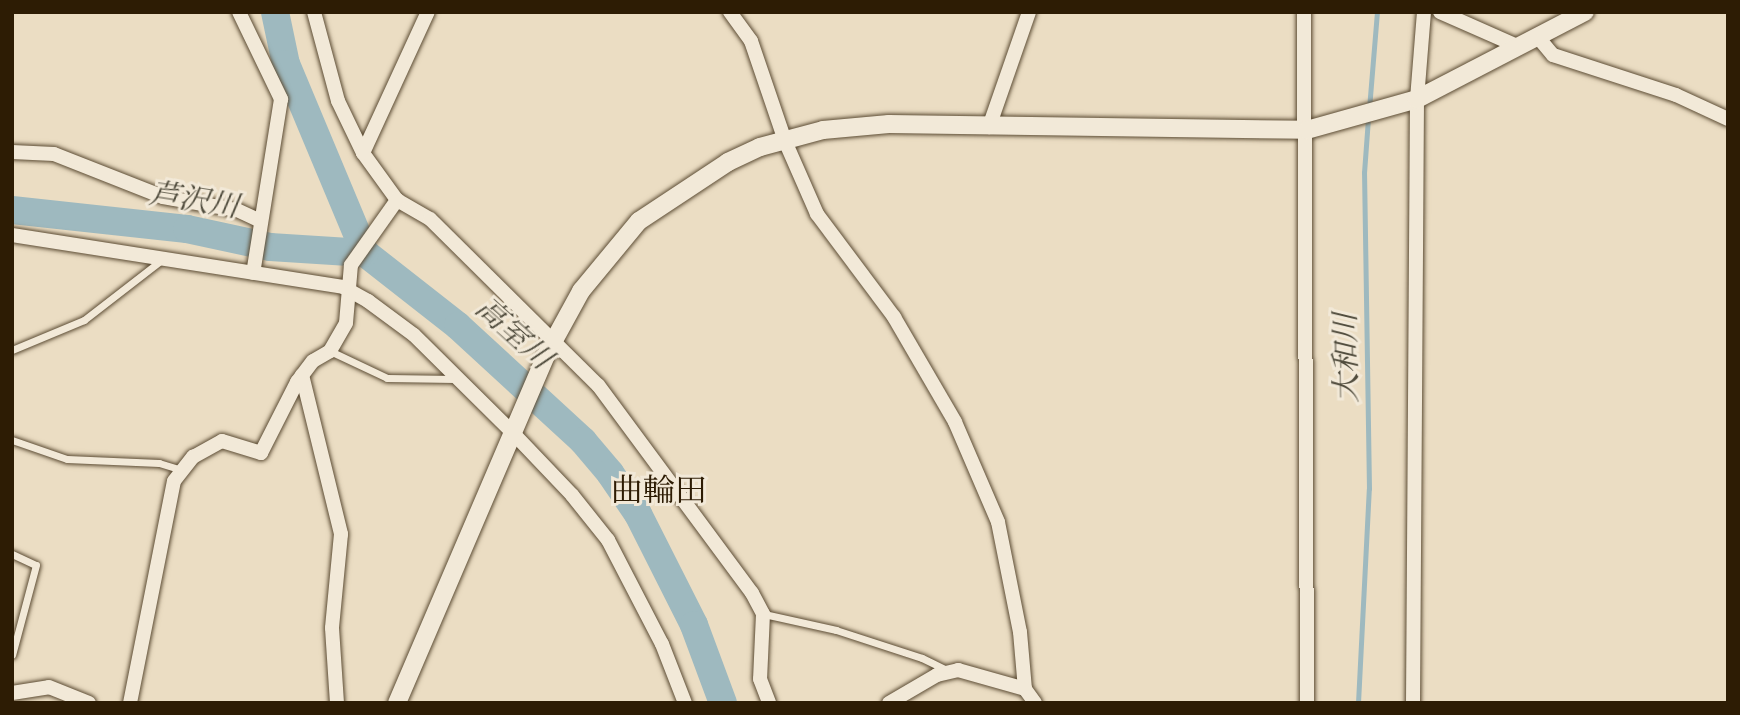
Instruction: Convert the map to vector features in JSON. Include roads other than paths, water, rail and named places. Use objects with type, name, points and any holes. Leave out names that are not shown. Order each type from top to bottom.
[{"type":"street","points":[[239,12],[281,99],[254,268]]},
{"type":"street","points":[[314,12],[338,101],[363,153],[397,200],[429,219],[550,349],[621,413],[763,614],[760,679],[769,703]]},
{"type":"street","points":[[363,153],[428,12]]},
{"type":"street","points":[[730,12],[751,41],[785,141],[817,214],[894,317],[955,422],[998,522],[1020,632],[1025,689],[1035,703]]},
{"type":"street","points":[[989,127],[1029,12]]},
{"type":"street","points":[[1304,12],[1313,128],[1307,703]]},
{"type":"street","points":[[1413,703],[1412,100],[1424,12]]},
{"type":"street","points":[[1440,12],[1517,46]]},
{"type":"street","points":[[397,703],[550,349],[581,291],[639,222],[728,162],[823,130],[889,124],[1313,128],[1412,100],[1585,12]]},
{"type":"street","points":[[1537,36],[1553,55],[1676,95],[1728,119]]},
{"type":"street","points":[[12,152],[54,154],[163,197],[219,206],[260,225]]},
{"type":"street","points":[[130,703],[174,481],[193,457],[222,441],[261,453],[302,375],[330,351],[346,323],[352,291],[351,265],[397,200]]},
{"type":"street","points":[[12,235],[163,258],[254,268],[352,291],[415,335],[514,431],[572,495],[608,540],[662,644],[685,703]]},
{"type":"street","points":[[302,375],[341,534],[332,628],[337,703]]},
{"type":"street","points":[[889,703],[958,670],[1025,689]]},
{"type":"street","points":[[12,693],[30,696],[64,690],[89,703]]},
{"type":"lane","points":[[12,350],[84,320],[163,258]]},
{"type":"lane","points":[[330,351],[387,378],[457,378]]},
{"type":"lane","points":[[12,440],[67,459],[159,463],[183,470]]},
{"type":"lane","points":[[12,554],[36,565],[12,655]]},
{"type":"lane","points":[[763,614],[836,630],[922,658],[950,672]]},
{"type":"waterway","name":"高室川","points":[[275,12],[286,64],[365,253],[458,326],[583,441],[610,473],[638,514],[694,625],[723,703]]},
{"type":"waterway","name":"大和川","points":[[1369,109],[1377,12]]},
{"type":"waterway","name":"大和川","points":[[1358,703],[1369,489],[1364,173],[1368,118]]},
{"type":"waterway","name":"芦沢川","points":[[12,210],[187,229],[270,247],[365,253]]},
{"type":"district","name":"曲輪田","points":[[659,491]]}]
